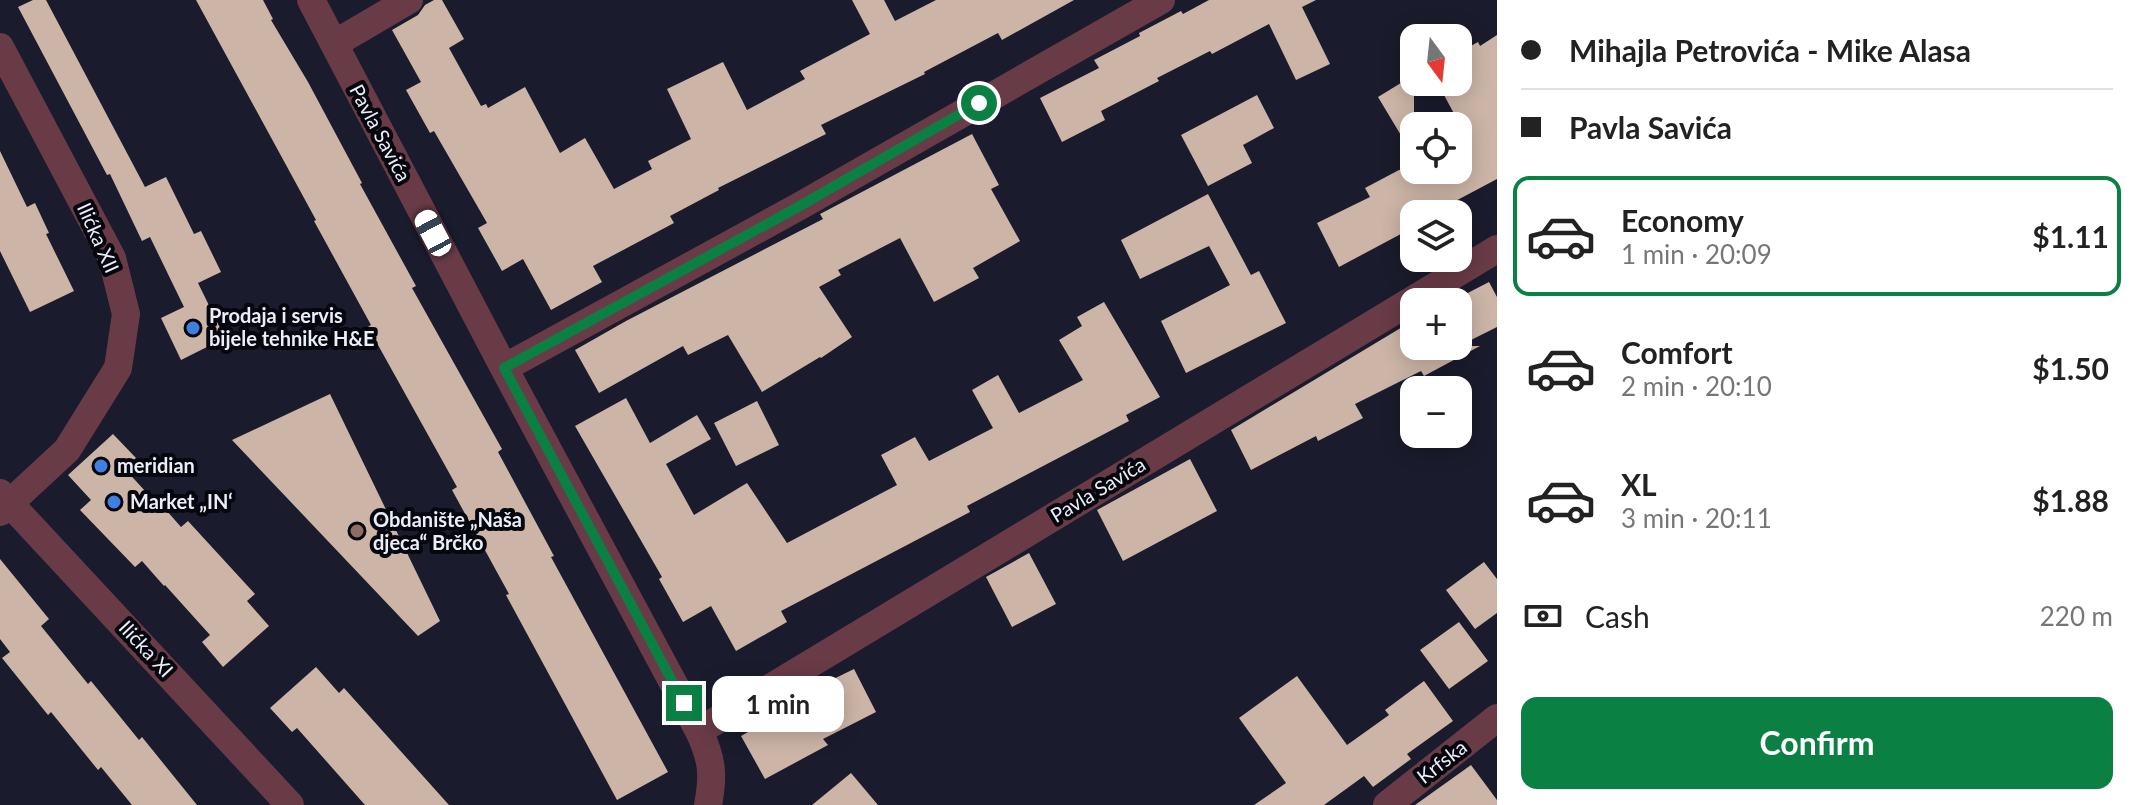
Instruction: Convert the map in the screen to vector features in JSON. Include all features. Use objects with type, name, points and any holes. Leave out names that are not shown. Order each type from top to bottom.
[{"type":"street","name":"Pavla Savića","points":[[311,0],[699,731],[709,752],[713,773],[708,805]]},
{"type":"street","points":[[334,44],[409,0]]},
{"type":"street","points":[[504,368],[812,199],[1161,0]]},
{"type":"street","name":"Ilićka XII","points":[[0,47],[112,258],[126,314],[118,368],[67,450],[3,503]]},
{"type":"street","name":"Pavla Savića","points":[[699,731],[1497,249]]},
{"type":"street","name":"Ilićka XI","points":[[3,503],[74,571],[290,805]]},
{"type":"street","name":"Krfska","points":[[1387,805],[1497,718]]},
{"type":"building","points":[[33,0],[46,0],[145,187],[166,177],[194,234],[201,231],[221,272],[198,283],[225,338],[181,360],[161,318],[184,307],[150,237],[142,241],[110,174],[107,175],[18,7]]},
{"type":"building","points":[[196,0],[263,0],[416,286],[412,288],[502,449],[498,452],[554,556],[551,557],[668,772],[617,800],[452,490],[457,487],[368,327],[371,325],[316,220]]},
{"type":"building","points":[[442,0],[464,39],[449,48],[481,106],[486,104],[488,108],[525,87],[560,153],[585,138],[614,189],[652,169],[648,161],[691,139],[667,89],[723,62],[747,110],[805,79],[800,71],[870,34],[852,0],[884,0],[895,21],[936,0],[1074,0],[1002,40],[998,33],[925,74],[821,125],[826,134],[718,188],[670,216],[674,223],[593,266],[602,282],[551,310],[523,259],[502,271],[478,228],[487,223],[434,131],[430,133],[406,90],[421,82],[392,30],[418,15],[425,5]]},
{"type":"building","points":[[1209,0],[1316,0],[1302,7],[1330,64],[1296,80],[1269,24],[1157,78],[1159,81],[1101,111],[1105,120],[1062,142],[1040,98],[1099,68],[1094,60],[1140,36],[1139,33]]},
{"type":"building","points":[[1497,35],[1497,179],[1457,200],[1400,200],[1400,234],[1339,267],[1317,223],[1370,197],[1365,188],[1399,170],[1400,184],[1472,184],[1472,112],[1453,112],[1445,96],[1472,96],[1472,45],[1478,42],[1480,46]]},
{"type":"building","points":[[1400,84],[1400,96],[1414,96],[1414,112],[1400,112],[1400,134],[1378,97]]},
{"type":"building","points":[[1257,95],[1274,128],[1243,145],[1252,163],[1208,186],[1181,135]]},
{"type":"building","points":[[972,134],[999,185],[991,189],[1020,241],[973,268],[979,278],[934,302],[900,238],[838,270],[841,275],[819,287],[852,337],[762,392],[728,335],[688,355],[683,346],[599,393],[575,350],[823,219],[820,214]]},
{"type":"building","points":[[0,151],[27,207],[35,203],[49,233],[46,234],[74,291],[30,312],[0,251]]},
{"type":"building","points":[[1208,194],[1251,275],[1259,271],[1286,323],[1186,373],[1161,321],[1230,285],[1209,246],[1140,279],[1121,240]]},
{"type":"building","points":[[1489,282],[1497,297],[1497,327],[1472,340],[1472,291]]},
{"type":"building","points":[[1104,302],[1160,397],[1126,415],[1129,421],[967,506],[970,512],[781,611],[787,622],[736,651],[711,606],[683,622],[659,579],[662,577],[575,426],[626,398],[650,443],[697,415],[711,439],[666,464],[694,515],[747,483],[787,543],[897,485],[881,455],[915,437],[929,461],[993,428],[972,390],[998,375],[1019,413],[1083,380],[1059,340],[1082,326],[1077,317]]},
{"type":"building","points":[[1400,328],[1400,360],[1454,360],[1424,376],[1421,371],[1411,376],[1400,376],[1400,382],[1355,404],[1363,418],[1318,441],[1316,436],[1251,470],[1231,430]]},
{"type":"building","name":"Obdanište „Naša djeca“ Brčko","points":[[330,394],[440,621],[418,636],[232,440]]},
{"type":"building","points":[[757,401],[779,445],[736,466],[714,423]]},
{"type":"building","points":[[113,434],[136,458],[124,468],[181,527],[188,521],[255,594],[247,601],[269,626],[223,667],[202,642],[210,635],[165,585],[142,561],[135,567],[80,510],[91,500],[68,475]]},
{"type":"building","points":[[1190,459],[1217,511],[1123,561],[1097,510]]},
{"type":"building","points":[[1029,553],[1056,604],[1012,627],[986,577]]},
{"type":"building","points":[[0,559],[49,619],[41,626],[88,684],[91,681],[139,740],[142,737],[197,805],[132,805],[101,767],[98,770],[51,712],[48,715],[2,658],[10,652],[0,639]]},
{"type":"building","points":[[1484,562],[1497,579],[1497,613],[1475,629],[1446,590]]},
{"type":"building","points":[[1459,622],[1488,661],[1449,689],[1420,650]]},
{"type":"building","points":[[316,667],[339,693],[344,688],[449,805],[365,805],[297,728],[292,732],[270,708]]},
{"type":"building","points":[[854,669],[876,712],[823,739],[828,745],[765,779],[741,736],[814,695],[811,690]]},
{"type":"building","points":[[1297,676],[1347,745],[1389,715],[1385,710],[1424,681],[1453,721],[1407,754],[1411,759],[1373,787],[1364,776],[1324,805],[1254,805],[1286,783],[1239,718]]},
{"type":"building","points":[[1471,765],[1497,800],[1497,805],[1415,805]]},
{"type":"building","points":[[851,773],[878,805],[812,805]]},
{"type":"place","name":"Prodaja i servis bijele tehnike H&E","points":[[193,328]]},
{"type":"place","name":"meridian","points":[[101,466]]},
{"type":"place","name":"Market „IN‘","points":[[114,502]]},
{"type":"place","name":"Obdanište „Naša djeca“ Brčko","points":[[357,531]]},
{"type":"route","points":[[684,703],[504,368],[798,207],[979,103]]}]
